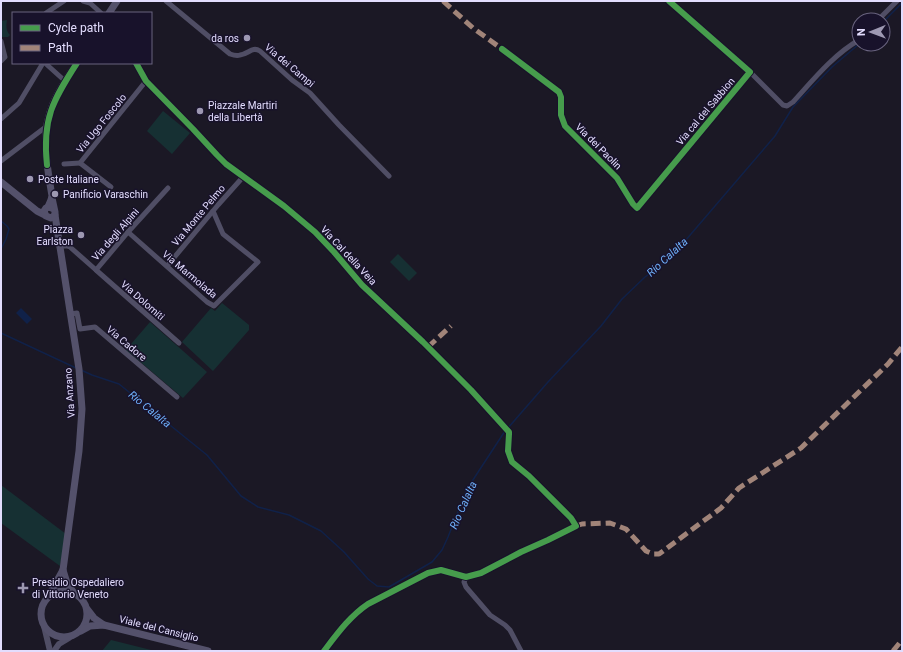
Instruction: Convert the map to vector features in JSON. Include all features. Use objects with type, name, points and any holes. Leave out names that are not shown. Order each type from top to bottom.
[{"type":"main road","points":[[110,12],[117,1]]},
{"type":"main road","points":[[47,126],[49,114],[54,102],[76,64]]},
{"type":"main road","name":"Via Anzano","points":[[47,126],[46,152],[52,196],[49,212],[58,237],[79,369],[82,409],[81,434],[63,570],[48,597]]},
{"type":"main road","points":[[1,182],[37,211],[49,212]]},
{"type":"main road","points":[[63,570],[67,583],[74,593],[82,599],[87,608],[88,615],[85,626],[81,631],[69,638],[57,637],[48,631],[44,626],[41,619],[42,606],[48,597],[58,592],[64,591],[74,593]]},
{"type":"main road","name":"Viale del Cansiglio","points":[[87,608],[94,618],[104,625]]},
{"type":"main road","name":"Viale del Cansiglio","points":[[81,631],[90,626],[104,625],[208,651]]},
{"type":"street","points":[[48,12],[64,1]]},
{"type":"street","points":[[83,1],[90,3],[100,12]]},
{"type":"street","name":"Via dei Campi","points":[[166,1],[230,54],[235,56],[241,55],[254,49],[260,51],[292,80],[310,93],[389,176]]},
{"type":"street","points":[[669,1],[750,72],[783,105],[787,106],[793,102],[835,58],[851,45]]},
{"type":"street","points":[[886,12],[897,1]]},
{"type":"street","points":[[1,41],[5,57],[1,61]]},
{"type":"street","name":"Via dei Paolin","points":[[502,50],[558,92],[561,97],[562,115],[565,126],[617,178],[632,204],[637,208]]},
{"type":"street","points":[[1,119],[19,103],[43,64]]},
{"type":"street","points":[[45,64],[65,81]]},
{"type":"street","name":"Via Cal della Veia","points":[[137,64],[146,81],[226,164],[284,206],[315,232],[362,285],[418,337],[471,390],[508,432],[508,451],[512,462],[529,476],[571,518],[575,524],[548,540],[481,573],[466,577]]},
{"type":"street","name":"Via cal del Sabbion","points":[[637,208],[750,72]]},
{"type":"street","name":"Via Ugo Foscolo","points":[[111,187],[80,163],[146,81]]},
{"type":"street","points":[[1,161],[47,126]]},
{"type":"street","points":[[64,164],[80,163]]},
{"type":"street","name":"Via Monte Pelmo","points":[[167,266],[243,176]]},
{"type":"street","name":"Via degli Alpini","points":[[59,246],[68,246],[96,270],[168,188]]},
{"type":"street","name":"Via Marmolada","points":[[128,232],[207,302],[214,306],[258,262],[223,234],[213,211]]},
{"type":"street","points":[[61,255],[74,251]]},
{"type":"street","name":"Via Dolomiti","points":[[96,270],[179,343]]},
{"type":"street","name":"Via Cadore","points":[[70,314],[77,313],[80,328],[95,327],[178,397]]},
{"type":"street","points":[[324,651],[342,627],[360,609],[428,573],[441,570],[466,577],[464,582],[466,587],[490,615],[506,625],[521,651]]},
{"type":"street","points":[[44,626],[50,651]]},
{"type":"street","points":[[54,651],[59,644],[69,638]]},
{"type":"green space","points":[[7,20],[6,24],[10,35],[8,37],[1,37],[1,21]]},
{"type":"green space","points":[[163,111],[190,133],[172,154],[147,131]]},
{"type":"green space","points":[[398,254],[417,273],[409,281],[390,262]]},
{"type":"green space","points":[[222,303],[249,325],[249,330],[213,371],[182,342],[211,308],[215,311]]},
{"type":"green space","points":[[150,322],[207,372],[183,398],[131,354],[125,351]]},
{"type":"green space","points":[[1,485],[66,534],[60,566],[1,523]]},
{"type":"green space","points":[[111,640],[155,651],[102,651]]},
{"type":"water","points":[[21,308],[32,319],[27,324],[16,313]]},
{"type":"waterway","name":"Rio Calalta","points":[[891,14],[902,3]]},
{"type":"waterway","name":"Rio Calalta","points":[[508,428],[548,382],[601,326],[622,299],[679,248],[775,136],[793,107],[832,67],[851,51]]},
{"type":"waterway","points":[[1,221],[9,229],[1,249]]},
{"type":"waterway","name":"Rio Calalta","points":[[1,333],[76,368]]},
{"type":"waterway","name":"Rio Calalta","points":[[81,370],[119,384],[207,455],[241,496],[258,507],[289,515],[321,531],[344,552],[368,579],[377,586],[389,587],[432,562],[442,550],[467,489],[505,431]]},
{"type":"marked path","points":[[443,1],[473,28],[502,49]]},
{"type":"marked path","points":[[428,347],[451,326]]},
{"type":"marked path","points":[[576,526],[582,524],[610,523],[626,529],[646,551],[653,554],[659,554],[721,508],[739,488],[801,448],[888,364],[902,347]]},
{"type":"marked path","points":[[893,651],[902,640]]},
{"type":"cycle path","points":[[502,49],[559,92],[561,97],[561,115],[565,126],[617,178],[637,208],[750,72],[669,1]]},
{"type":"cycle path","points":[[47,165],[46,135],[51,111],[61,88],[76,64]]},
{"type":"cycle path","points":[[137,64],[146,81],[226,164],[284,206],[315,232],[362,285],[423,342],[471,390],[509,432],[508,451],[512,462],[529,476],[571,518],[576,526],[481,573],[466,577],[441,570],[428,573],[361,609],[344,626],[324,651]]},
{"type":"place","name":"da ros","points":[[247,38]]},
{"type":"place","name":"Piazzale Martiri della Libertà","points":[[200,111]]},
{"type":"place","name":"Poste Italiane","points":[[30,179]]},
{"type":"place","name":"Panificio Varaschin","points":[[55,194]]},
{"type":"place","name":"Piazza Earlston","points":[[81,235]]},
{"type":"place","name":"Presidio Ospedaliero di Vittorio Veneto","points":[[23,588]]}]
